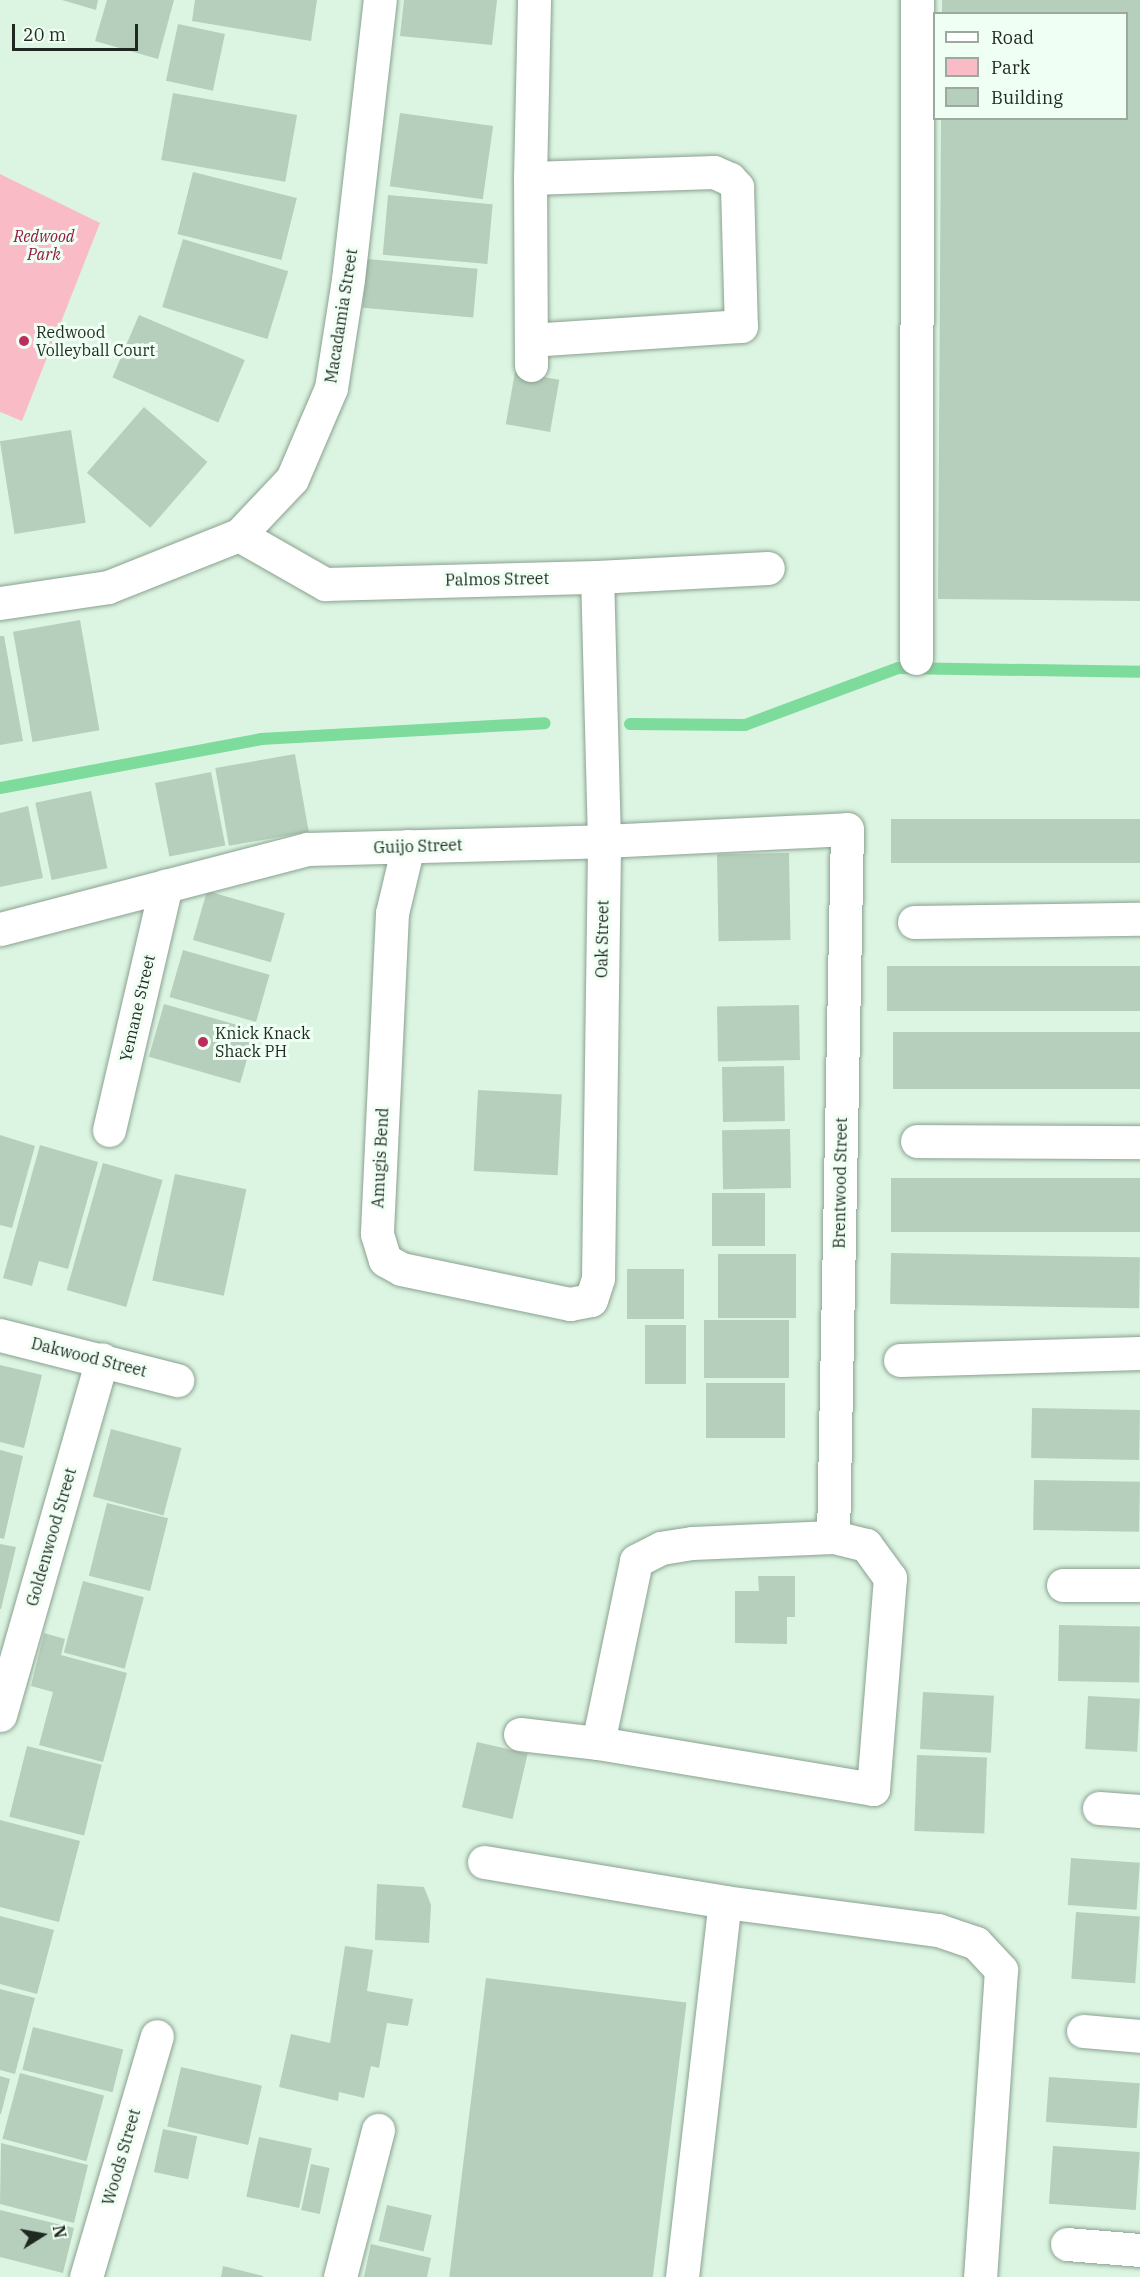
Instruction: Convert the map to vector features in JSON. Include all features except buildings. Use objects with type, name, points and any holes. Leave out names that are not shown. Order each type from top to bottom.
[{"type":"street","name":"Macadamia Street","points":[[0,603],[108,587],[239,535],[292,479],[331,388],[348,279],[380,0]]},
{"type":"street","points":[[531,178],[714,172],[730,179],[737,187],[741,326],[531,352],[531,178],[534,0]]},
{"type":"street","points":[[916,658],[917,0]]},
{"type":"street","name":"Palmos Street","points":[[239,535],[326,584],[597,577],[768,568]]},
{"type":"street","name":"Oak Street","points":[[591,1300],[598,1278],[604,841],[597,577]]},
{"type":"street","name":"Guijo Street","points":[[0,929],[307,849],[604,841],[847,829]]},
{"type":"street","name":"Brentwood Street","points":[[833,1538],[847,829]]},
{"type":"street","name":"Amugis Bend","points":[[408,846],[392,913],[377,1234],[385,1260],[401,1269],[570,1304],[591,1300]]},
{"type":"street","name":"Yemane Street","points":[[110,1130],[166,886]]},
{"type":"street","points":[[914,922],[1140,919]]},
{"type":"street","points":[[917,1141],[1140,1142]]},
{"type":"street","name":"Dakwood Street","points":[[0,1335],[102,1359],[177,1380]]},
{"type":"street","points":[[900,1360],[1140,1353]]},
{"type":"street","name":"Goldenwood Street","points":[[0,1714],[102,1359]]},
{"type":"street","points":[[520,1734],[598,1743],[873,1789],[890,1578],[866,1545],[833,1538],[692,1544],[661,1548],[636,1561],[598,1743]]},
{"type":"street","points":[[1063,1585],[1140,1585]]},
{"type":"street","points":[[1099,1808],[1140,1811]]},
{"type":"street","points":[[484,1862],[725,1902],[938,1930],[976,1943],[1001,1970],[980,2277]]},
{"type":"street","points":[[682,2277],[725,1902]]},
{"type":"street","points":[[1083,2031],[1140,2036]]},
{"type":"street","name":"Woods Street","points":[[86,2277],[157,2036]]},
{"type":"street","points":[[340,2277],[378,2130]]},
{"type":"street","points":[[1067,2244],[1140,2250]]},
{"type":"green space","name":"Redwood Park","points":[[0,174],[100,223],[22,421],[0,412]]},
{"type":"waterway","points":[[630,724],[745,725],[898,668],[1140,672]]},
{"type":"waterway","points":[[0,788],[261,739],[545,723]]},
{"type":"place","name":"Redwood Volleyball Court","points":[[24,341]]},
{"type":"place","name":"Knick Knack Shack PH","points":[[203,1042]]}]
